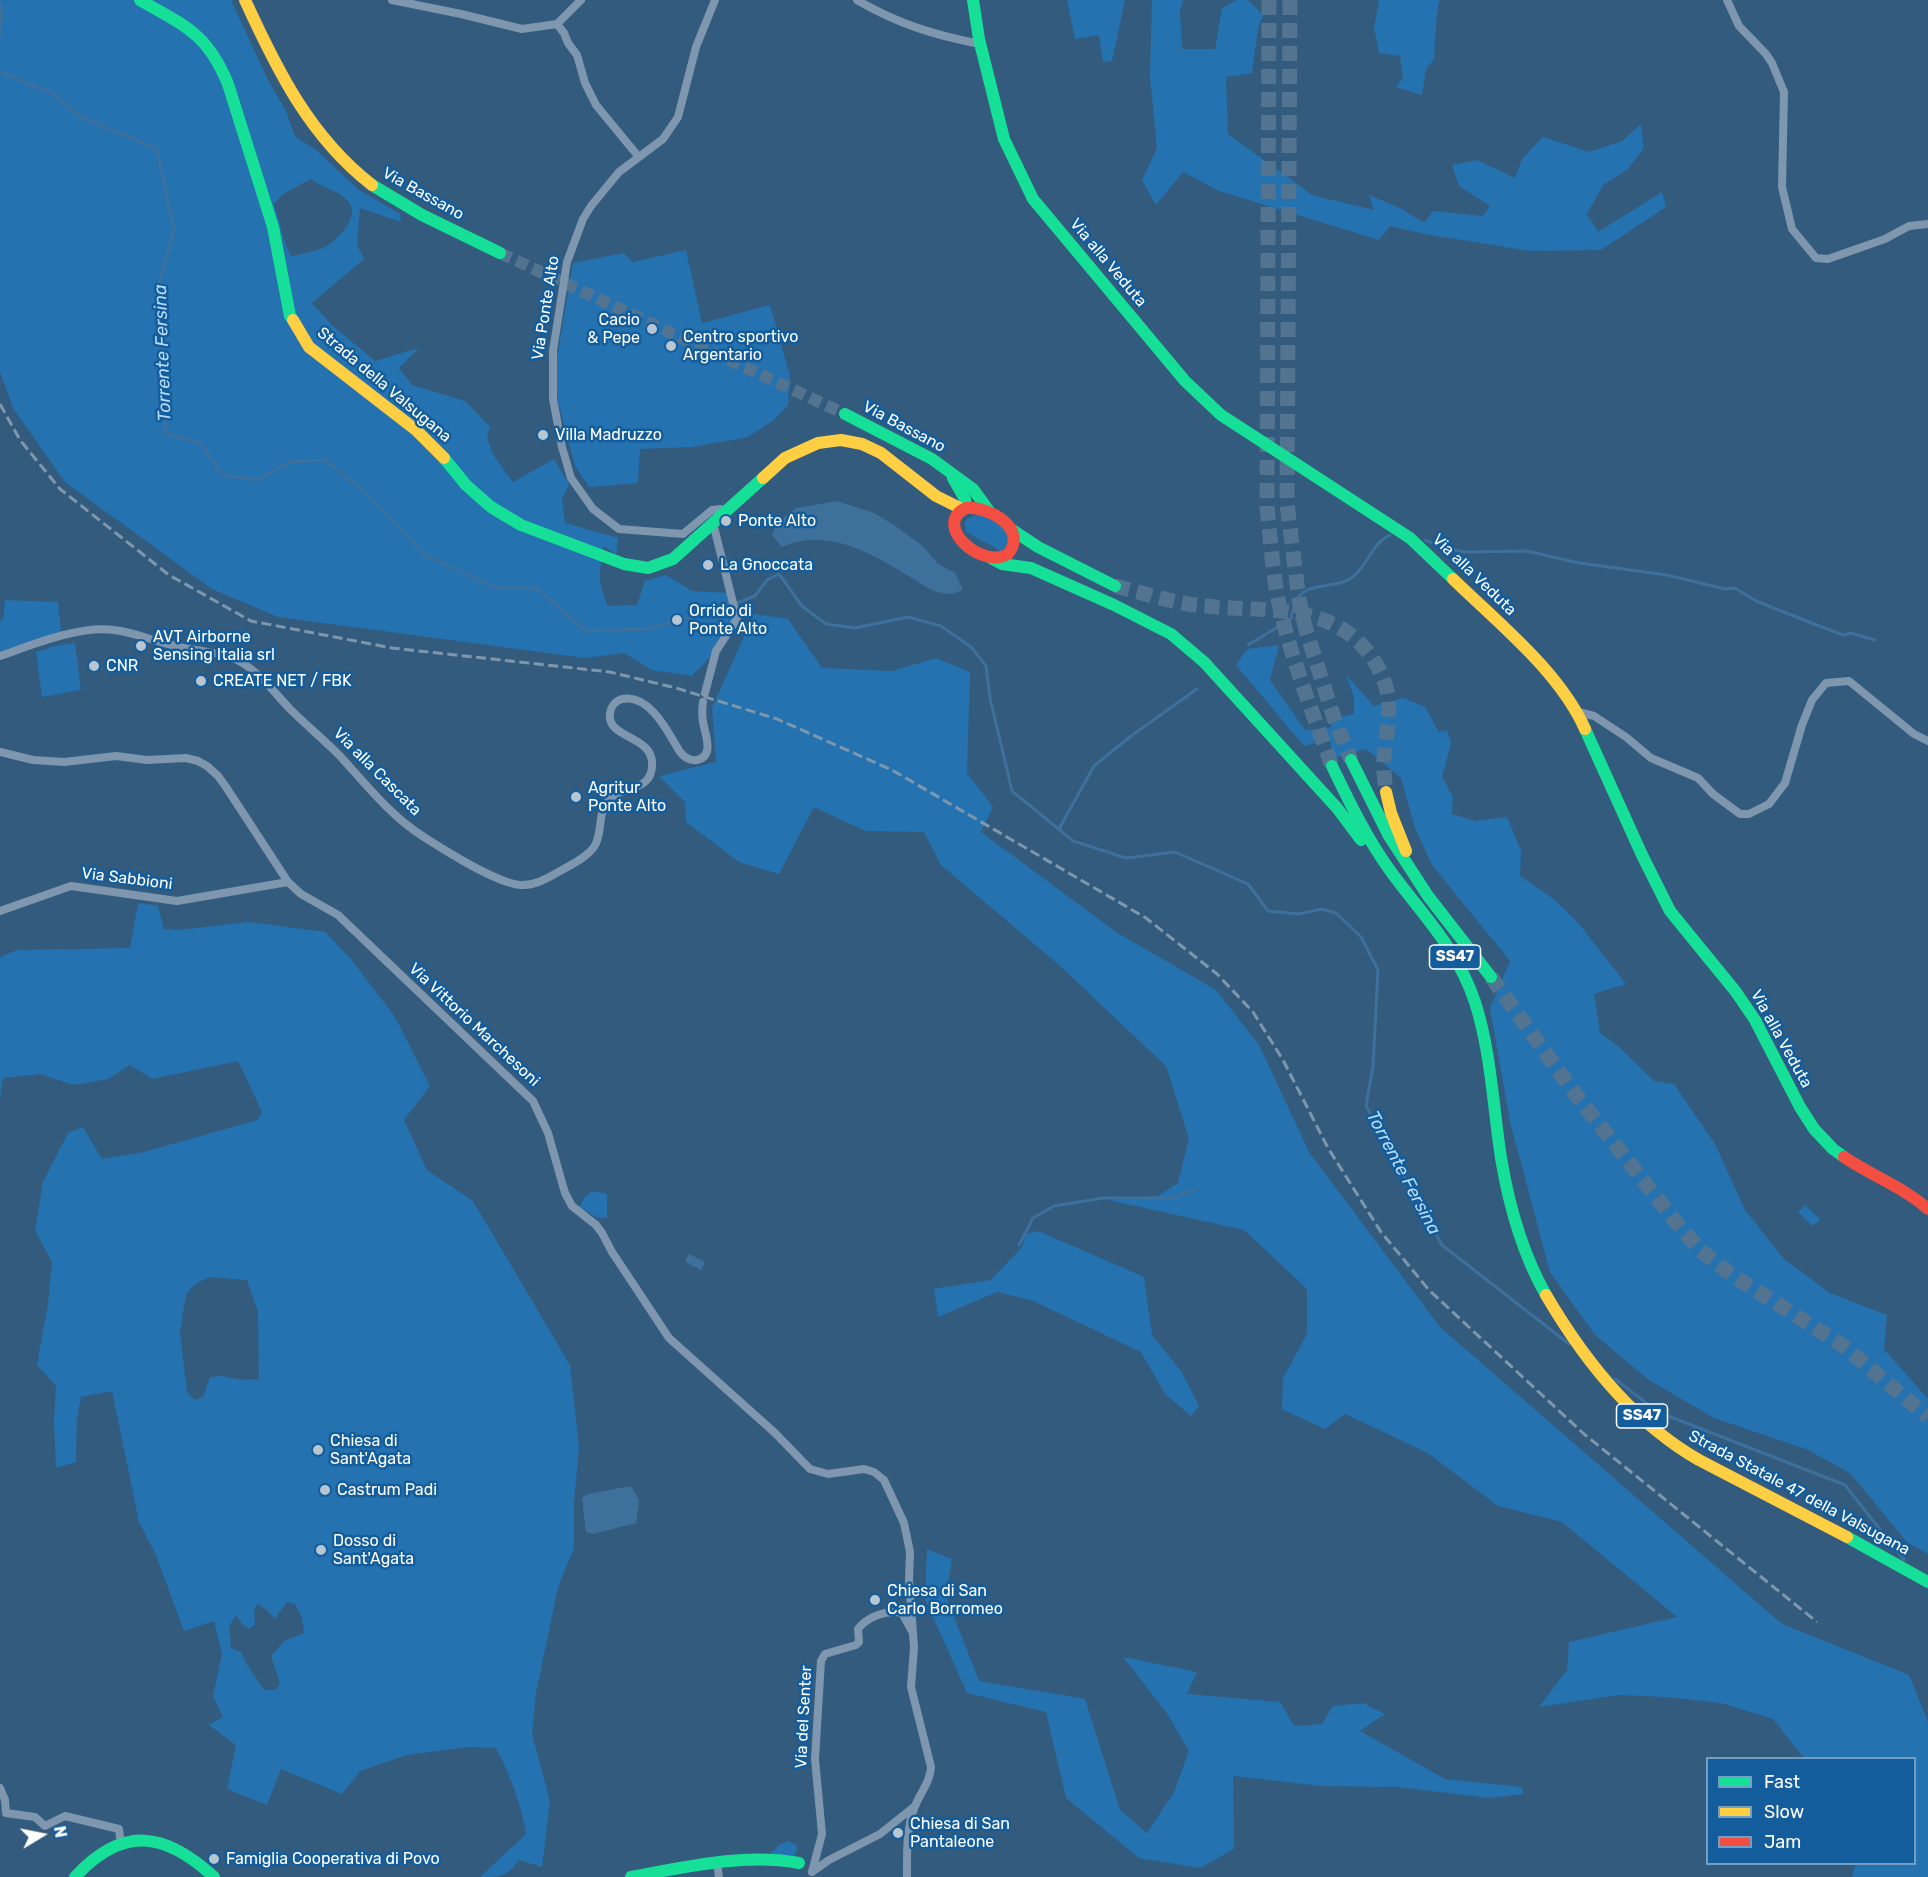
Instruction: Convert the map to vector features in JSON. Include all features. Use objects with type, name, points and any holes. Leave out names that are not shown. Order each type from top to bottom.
[{"type":"main road","name":"Strada della Valsugana","points":[[140,0],[183,24],[210,48],[218,62],[228,84],[273,227],[290,316],[301,335],[309,346],[437,449],[466,485],[490,507],[521,525],[624,564],[648,568],[673,559],[785,458],[818,443],[851,441],[871,447],[881,453],[936,496],[964,509],[978,508],[989,511]]},
{"type":"main road","name":"Via Bassano","points":[[245,0],[274,65],[293,98],[331,148],[353,169],[395,201],[500,253]]},
{"type":"main road","name":"Via alla Veduta","points":[[973,0],[980,44],[1004,139],[1033,199],[1185,381],[1221,415],[1423,548],[1550,672],[1578,712],[1642,855],[1670,911],[1736,992],[1755,1020],[1800,1107],[1814,1129],[1833,1149],[1862,1169],[1913,1196],[1928,1209]]},
{"type":"main road","name":"Via Bassano","points":[[845,414],[912,447],[947,470],[973,489],[989,511]]},
{"type":"main road","name":"Via Bassano","points":[[947,470],[965,499],[964,509]]},
{"type":"main road","name":"Strada della Valsugana","points":[[936,496],[954,527],[957,537],[963,543],[1002,564],[1031,568],[1114,605],[1171,634],[1212,671],[1337,808],[1373,857],[1388,869]]},
{"type":"main road","points":[[954,527],[955,519],[964,509]]},
{"type":"main road","points":[[989,511],[1038,547],[1115,586]]},
{"type":"main road","points":[[989,557],[1000,558],[1008,554],[1014,542],[1011,529]]},
{"type":"main road","name":"SS47","points":[[1351,760],[1384,828],[1428,896],[1491,977]]},
{"type":"main road","name":"Strada Statale 47 della Valsugana","points":[[1332,766],[1388,869],[1453,952],[1464,973],[1480,1018],[1486,1044],[1503,1167],[1514,1220],[1526,1254],[1573,1338],[1597,1370],[1626,1402],[1680,1448],[1928,1582]]},
{"type":"main road","points":[[1386,792],[1391,813],[1407,847],[1405,860]]},
{"type":"main road","points":[[75,1877],[97,1855],[121,1845],[166,1840],[214,1877]]},
{"type":"main road","points":[[631,1877],[758,1859],[800,1863]]},
{"type":"street","points":[[392,0],[522,29],[557,24],[581,0]]},
{"type":"street","name":"Via Ponte Alto","points":[[715,0],[696,47],[678,117],[663,140],[619,171],[583,219],[568,255],[552,367],[553,399],[562,447],[571,478],[593,509],[615,526],[632,530],[683,534],[711,510],[721,509],[724,512]]},
{"type":"street","points":[[857,0],[885,16],[915,28],[980,44]]},
{"type":"street","points":[[1727,0],[1740,26],[1772,63],[1784,92],[1782,187],[1792,229],[1816,258],[1828,259],[1885,240],[1909,226],[1928,224]]},
{"type":"street","points":[[557,24],[577,55],[585,83],[596,105],[638,156]]},
{"type":"street","points":[[705,693],[716,651],[736,623],[737,612],[713,523]]},
{"type":"street","name":"Via alla Cascata","points":[[0,656],[56,637],[108,629],[236,660],[255,673],[322,738],[394,814],[417,833],[484,871],[509,883],[520,885],[537,883],[588,854],[596,843],[606,802],[617,794],[641,785],[649,776],[652,767],[650,755],[644,745],[616,729],[610,718],[613,705],[624,699],[630,699],[651,710],[662,720],[684,757],[693,760],[702,757],[707,750],[702,714],[703,702]]},
{"type":"street","points":[[1578,712],[1594,716],[1626,737],[1651,758],[1698,778],[1713,794],[1740,814],[1749,814],[1769,804],[1778,795],[1785,783],[1812,700],[1826,683],[1849,681],[1914,734],[1928,741]]},
{"type":"street","name":"Via Vittorio Marchesoni","points":[[0,752],[33,760],[64,762],[116,756],[147,760],[186,758],[198,761],[218,776],[288,882],[301,894],[338,915],[533,1101],[548,1132],[565,1193],[572,1206],[596,1225],[602,1233],[669,1338],[775,1433],[810,1469],[828,1474],[864,1469],[874,1472],[884,1480],[904,1523],[910,1552],[909,1579],[914,1636],[911,1687],[931,1767],[930,1777],[915,1806],[909,1827],[907,1877]]},
{"type":"street","name":"Via Sabbioni","points":[[0,910],[71,886],[177,901],[288,882]]},
{"type":"street","name":"Via del Senter","points":[[814,1874],[822,1834],[815,1759],[821,1661],[825,1654],[856,1645],[859,1642],[858,1629],[865,1619],[894,1611],[902,1613],[914,1636]]},
{"type":"street","points":[[0,1788],[6,1800],[6,1813],[36,1817],[45,1826],[65,1816],[119,1828],[121,1845]]},
{"type":"street","name":"Via Vittorio Marchesoni","points":[[814,1874],[848,1850],[880,1834],[915,1806]]},
{"type":"street","points":[[717,1863],[719,1877]]},
{"type":"street","points":[[800,1863],[814,1874]]},
{"type":"shaded area","points":[[0,0],[231,0],[268,80],[285,109],[295,136],[316,150],[359,190],[400,214],[401,222],[360,208],[357,245],[364,259],[312,303],[332,325],[375,361],[419,348],[399,368],[412,385],[465,401],[490,427],[487,438],[494,456],[513,482],[554,459],[569,484],[562,499],[565,523],[618,538],[616,555],[604,546],[601,564],[602,590],[608,606],[637,605],[645,581],[666,575],[692,591],[728,593],[734,618],[721,633],[710,657],[692,676],[652,670],[624,653],[585,658],[278,617],[212,589],[65,482],[13,408],[0,372]],"holes":[[[311,179],[337,193],[350,204],[352,210],[349,223],[339,236],[323,248],[291,256],[274,204],[283,194]]]},
{"type":"shaded area","points":[[1067,0],[1125,0],[1112,61],[1103,62],[1099,35],[1075,39]]},
{"type":"shaded area","points":[[1152,0],[1183,0],[1180,11],[1182,49],[1215,49],[1222,8],[1237,0],[1248,0],[1263,15],[1258,28],[1252,73],[1226,77],[1228,134],[1312,195],[1374,210],[1369,195],[1400,208],[1424,223],[1433,211],[1483,216],[1490,206],[1459,186],[1452,165],[1477,160],[1515,178],[1522,159],[1543,137],[1589,152],[1622,141],[1641,124],[1644,148],[1628,169],[1603,185],[1587,214],[1598,232],[1662,192],[1666,207],[1601,250],[1530,251],[1390,226],[1379,240],[1219,191],[1183,172],[1156,205],[1142,180],[1157,148],[1150,77]]},
{"type":"shaded area","points":[[1379,0],[1440,0],[1437,11],[1434,59],[1426,69],[1422,95],[1396,87],[1403,78],[1400,56],[1379,53],[1374,28]]},
{"type":"shaded area","name":"Centro sportivo Argentario","points":[[686,250],[702,323],[770,305],[790,376],[788,405],[774,420],[748,437],[693,447],[640,449],[638,483],[589,487],[575,466],[558,401],[555,370],[573,263],[624,253],[632,262]]},
{"type":"shaded area","points":[[837,501],[874,513],[897,527],[924,547],[937,563],[955,573],[963,590],[953,594],[934,591],[882,560],[850,546],[816,540],[799,541],[782,547],[772,535],[778,521],[797,508]]},
{"type":"shaded area","points":[[979,514],[1001,524],[1010,537],[1007,548],[1001,551],[966,532],[967,519]]},
{"type":"shaded area","points":[[5,600],[58,602],[61,632],[0,652],[0,620],[3,619]]},
{"type":"shaded area","points":[[754,614],[788,619],[822,668],[892,671],[936,658],[970,672],[967,773],[993,807],[981,832],[1116,932],[1216,990],[1259,1045],[1309,1152],[1440,1327],[1782,1624],[1909,1675],[1928,1722],[1928,1877],[1852,1877],[1856,1865],[1916,1865],[1916,1757],[1803,1757],[1773,1719],[1721,1703],[1667,1697],[1618,1695],[1539,1707],[1567,1670],[1569,1642],[1677,1617],[1562,1522],[1498,1506],[1428,1453],[1345,1414],[1325,1429],[1282,1409],[1283,1378],[1307,1334],[1307,1289],[1244,1230],[1109,1200],[1158,1196],[1178,1183],[1189,1139],[1166,1066],[1059,965],[941,865],[924,832],[865,831],[814,807],[779,874],[739,862],[686,822],[685,802],[659,776],[716,762],[712,708]]},
{"type":"shaded area","points":[[75,643],[81,690],[42,697],[36,652]]},
{"type":"shaded area","points":[[1279,645],[1270,680],[1305,730],[1330,728],[1334,718],[1354,714],[1354,697],[1346,675],[1374,706],[1403,698],[1425,707],[1439,732],[1447,730],[1451,743],[1442,777],[1453,797],[1452,814],[1475,821],[1507,817],[1521,851],[1520,876],[1555,900],[1579,924],[1626,984],[1594,994],[1600,1033],[1618,1046],[1654,1081],[1674,1084],[1715,1144],[1745,1210],[1784,1259],[1830,1293],[1887,1315],[1884,1349],[1928,1399],[1928,1554],[1907,1542],[1850,1473],[1806,1449],[1714,1418],[1649,1380],[1595,1335],[1550,1272],[1510,1122],[1490,1008],[1510,961],[1432,865],[1415,828],[1401,778],[1366,749],[1335,758],[1329,739],[1304,746],[1236,665],[1247,649]]},
{"type":"shaded area","points":[[138,903],[158,906],[164,929],[178,930],[249,922],[325,932],[351,959],[395,1017],[430,1086],[404,1120],[427,1170],[473,1201],[570,1365],[579,1447],[574,1502],[574,1548],[558,1587],[536,1693],[532,1734],[550,1801],[542,1867],[519,1860],[511,1870],[503,1875],[480,1877],[526,1834],[514,1790],[496,1748],[467,1747],[407,1755],[360,1771],[342,1794],[281,1769],[267,1805],[227,1789],[236,1745],[209,1725],[223,1717],[213,1696],[222,1654],[214,1621],[184,1631],[156,1555],[139,1522],[112,1391],[81,1397],[77,1417],[76,1462],[56,1468],[54,1422],[56,1386],[37,1365],[48,1304],[52,1262],[35,1230],[43,1182],[68,1133],[83,1127],[102,1159],[144,1152],[257,1120],[262,1112],[238,1061],[152,1079],[130,1065],[108,1079],[74,1085],[40,1074],[3,1078],[0,1098],[0,957],[17,950],[130,948]],"holes":[[[210,1277],[247,1280],[258,1312],[259,1379],[210,1377],[203,1397],[195,1400],[187,1392],[180,1332],[187,1293],[195,1284]],[[287,1602],[295,1604],[302,1618],[304,1633],[284,1641],[271,1656],[280,1683],[276,1690],[264,1690],[241,1652],[231,1648],[229,1626],[236,1615],[249,1629],[255,1625],[254,1611],[257,1604],[275,1619]]]},
{"type":"shaded area","points":[[593,1191],[607,1194],[607,1218],[596,1217],[579,1207],[585,1197]]},
{"type":"shaded area","points":[[1805,1205],[1820,1219],[1813,1226],[1798,1212]]},
{"type":"shaded area","points":[[1038,1231],[1144,1277],[1152,1335],[1181,1371],[1199,1406],[1191,1416],[1165,1394],[1141,1352],[1031,1300],[997,1292],[938,1317],[934,1289],[991,1280],[1022,1247],[1026,1234]]},
{"type":"shaded area","points":[[689,1254],[705,1262],[701,1270],[685,1262]]},
{"type":"shaded area","points":[[631,1486],[639,1500],[636,1523],[593,1534],[586,1532],[582,1498],[588,1494]]},
{"type":"shaded area","points":[[927,1549],[952,1559],[946,1596],[979,1681],[1085,1699],[1120,1810],[1147,1833],[1174,1792],[1189,1751],[1166,1712],[1123,1657],[1197,1672],[1187,1694],[1280,1702],[1294,1726],[1322,1724],[1333,1706],[1363,1703],[1385,1714],[1360,1731],[1445,1779],[1522,1787],[1523,1794],[1490,1798],[1397,1787],[1322,1786],[1233,1776],[1234,1849],[1200,1868],[1139,1858],[1066,1798],[1046,1712],[967,1693],[925,1599]]},
{"type":"shaded area","points":[[788,1841],[796,1845],[797,1850],[794,1856],[770,1854],[779,1845]]},
{"type":"waterway","name":"Torrente Fersina","points":[[0,4],[2,8],[0,35]]},
{"type":"waterway","name":"Torrente Fersina","points":[[0,72],[54,94],[79,116],[157,149],[174,230],[160,279],[166,433],[201,444],[222,475],[257,480],[290,462],[325,460],[368,495],[425,555],[496,588],[536,588],[586,631],[646,629],[722,609],[755,596],[767,580],[779,574],[802,606],[826,624],[855,628],[908,617],[941,626],[971,647],[986,666],[990,698],[1012,791],[1073,841],[1126,858],[1175,852],[1248,884],[1268,911],[1298,914],[1322,909],[1336,913],[1361,937],[1378,970],[1373,1066],[1366,1106],[1442,1245],[1569,1344]]},
{"type":"waterway","points":[[1248,645],[1291,619],[1297,599],[1304,592],[1350,579],[1380,542],[1390,535]]},
{"type":"waterway","points":[[1425,540],[1444,548],[1465,552],[1527,551],[1579,563],[1667,575],[1725,589],[1735,588],[1756,601],[1843,635],[1851,633],[1875,640]]},
{"type":"waterway","points":[[1059,829],[1094,766],[1131,736],[1197,689]]},
{"type":"waterway","points":[[1019,1245],[1033,1218],[1054,1206],[1103,1198],[1171,1198],[1196,1189]]},
{"type":"waterway","name":"Torrente Fersina","points":[[1615,1379],[1658,1412],[1845,1485],[1904,1560]]},
{"type":"tunnel","points":[[1269,0],[1267,507],[1274,576],[1282,617],[1299,674],[1332,766]]},
{"type":"tunnel","points":[[1290,0],[1287,504],[1299,600],[1306,630],[1334,718],[1351,760]]},
{"type":"tunnel","points":[[500,253],[845,414]]},
{"type":"tunnel","points":[[1115,586],[1194,605],[1292,612],[1333,624],[1351,635],[1374,661],[1387,690],[1389,712],[1384,764],[1386,792]]},
{"type":"tunnel","points":[[1491,977],[1573,1091],[1700,1250],[1732,1275],[1842,1345],[1928,1417]]},
{"type":"railway","points":[[0,404],[20,440],[60,489],[169,575],[251,621],[392,648],[610,672],[676,688],[777,719],[892,770],[1146,918],[1217,974],[1253,1012],[1283,1060],[1328,1148],[1381,1232],[1429,1290],[1584,1434],[1817,1622]]},
{"type":"traffic: fast","points":[[140,0],[193,33],[212,53],[220,67],[228,84],[273,227],[290,316],[293,320]]},
{"type":"traffic: fast","points":[[973,0],[979,39],[1004,139],[1033,199],[1185,381],[1221,415],[1410,538],[1453,579]]},
{"type":"traffic: fast","points":[[372,185],[422,215],[500,253]]},
{"type":"traffic: fast","points":[[845,414],[932,459],[973,489],[989,511]]},
{"type":"traffic: fast","points":[[444,458],[466,485],[491,507],[521,525],[624,564],[648,568],[673,559],[763,478]]},
{"type":"traffic: fast","points":[[953,478],[965,499],[966,508]]},
{"type":"traffic: fast","points":[[1011,529],[1038,547],[1115,586]]},
{"type":"traffic: fast","points":[[989,557],[1002,564],[1031,568],[1114,605],[1171,634],[1204,662],[1337,808],[1361,840]]},
{"type":"traffic: fast","points":[[1585,729],[1670,911],[1736,992],[1755,1020],[1800,1107],[1814,1129],[1844,1157]]},
{"type":"traffic: fast","points":[[1351,760],[1389,836],[1428,896],[1491,977]]},
{"type":"traffic: fast","points":[[1332,766],[1373,844],[1448,947],[1467,982],[1485,1040],[1501,1158],[1512,1211],[1523,1246],[1546,1295]]},
{"type":"traffic: fast","points":[[1847,1537],[1928,1582]]},
{"type":"traffic: fast","points":[[75,1877],[93,1860],[110,1849],[127,1842],[144,1841],[161,1844],[178,1851],[214,1877]]},
{"type":"traffic: fast","points":[[631,1877],[736,1860],[778,1860],[799,1863]]},
{"type":"traffic: slow","points":[[245,0],[297,101],[330,146],[372,185]]},
{"type":"traffic: slow","points":[[293,320],[309,347],[416,430],[444,458]]},
{"type":"traffic: slow","points":[[763,478],[785,458],[818,443],[841,440],[862,444],[881,453],[936,496],[962,509]]},
{"type":"traffic: slow","points":[[1453,579],[1544,668],[1560,687],[1585,729]]},
{"type":"traffic: slow","points":[[1386,792],[1391,813],[1406,851]]},
{"type":"traffic: slow","points":[[1546,1295],[1594,1366],[1612,1388],[1653,1428],[1699,1460],[1847,1537]]},
{"type":"traffic: jam","points":[[966,508],[985,511],[1010,527],[1013,544],[1008,554],[997,557],[986,556],[974,551],[964,543],[954,525],[957,516],[966,508]]},
{"type":"traffic: jam","points":[[1844,1157],[1908,1194],[1928,1209]]},
{"type":"place","name":"Cacio & Pepe","points":[[652,329]]},
{"type":"place","name":"Centro sportivo Argentario","points":[[671,346]]},
{"type":"place","name":"Villa Madruzzo","points":[[543,435]]},
{"type":"place","name":"Ponte Alto","points":[[726,521]]},
{"type":"place","name":"La Gnoccata","points":[[708,565]]},
{"type":"place","name":"Orrido di Ponte Alto","points":[[677,620]]},
{"type":"place","name":"AVT Airborne Sensing Italia srl","points":[[141,646]]},
{"type":"place","name":"CNR","points":[[94,666]]},
{"type":"place","name":"CREATE NET / FBK","points":[[201,681]]},
{"type":"place","name":"Agritur Ponte Alto","points":[[576,797]]},
{"type":"place","name":"Chiesa di Sant'Agata","points":[[318,1450]]},
{"type":"place","name":"Castrum Padi","points":[[325,1490]]},
{"type":"place","name":"Dosso di Sant'Agata","points":[[321,1550]]},
{"type":"place","name":"Chiesa di San Carlo Borromeo","points":[[875,1600]]},
{"type":"place","name":"Chiesa di San Pantaleone","points":[[898,1833]]},
{"type":"place","name":"Famiglia Cooperativa di Povo","points":[[214,1859]]}]
